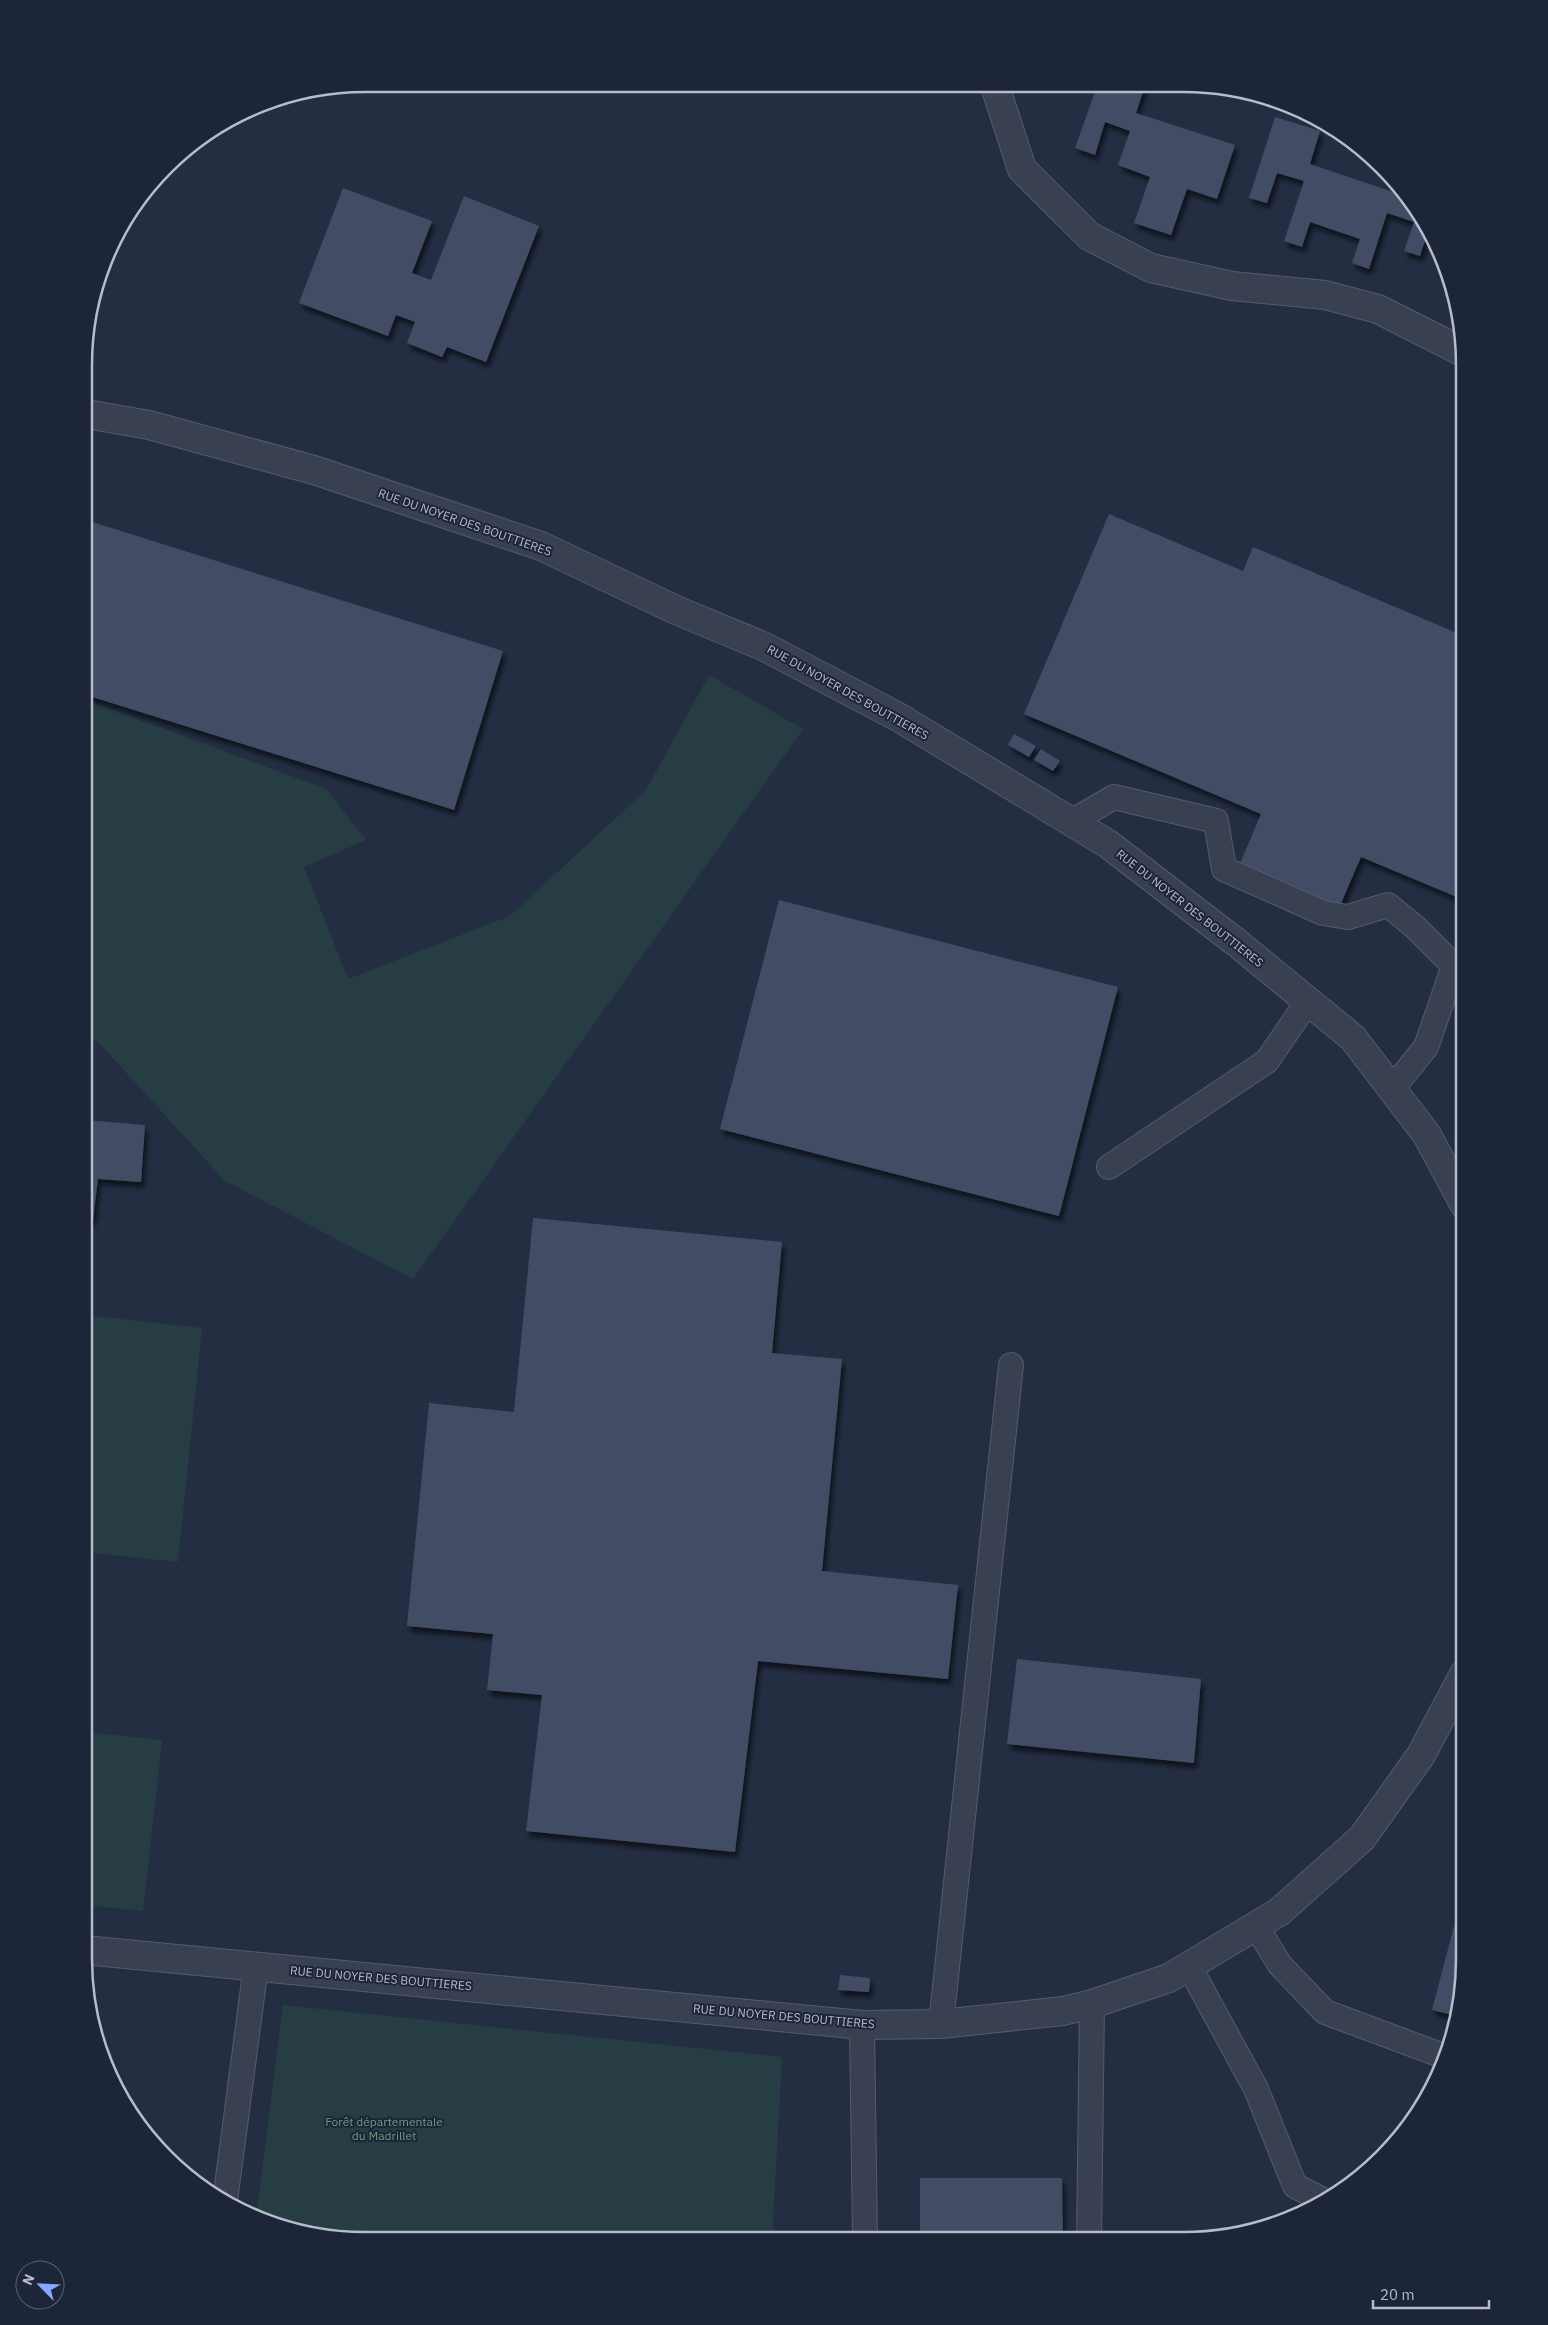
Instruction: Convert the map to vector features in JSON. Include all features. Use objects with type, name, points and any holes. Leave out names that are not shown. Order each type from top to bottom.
[{"type":"street","points":[[997,92],[1022,169],[1089,236],[1150,268],[1232,286],[1326,295],[1378,309],[1455,348]]},
{"type":"street","name":"RUE DU NOYER DES BOUTTIERES","points":[[92,415],[149,425],[314,470],[541,546],[676,610],[774,651],[900,718],[1108,844],[1237,943],[1353,1038],[1427,1135],[1456,1189]]},
{"type":"street","name":"RUE DU NOYER DES BOUTTIERES","points":[[92,1951],[862,2025],[941,2024],[1064,2011],[1092,2004],[1168,1978],[1279,1912],[1362,1838],[1422,1755],[1456,1689]]},
{"type":"lane","points":[[1071,822],[1114,797],[1216,821],[1224,869],[1323,913],[1348,917],[1388,905],[1415,927],[1454,966],[1426,1046],[1392,1089]]},
{"type":"lane","points":[[1109,1166],[1267,1061],[1308,1001]]},
{"type":"lane","points":[[941,2024],[1011,1365]]},
{"type":"lane","points":[[1256,1926],[1280,1965],[1325,2012],[1439,2054]]},
{"type":"lane","points":[[226,2194],[256,1966]]},
{"type":"lane","points":[[1189,1966],[1256,2088],[1295,2186],[1317,2197]]},
{"type":"lane","points":[[1089,2232],[1092,2004]]},
{"type":"lane","points":[[862,2025],[865,2232]]},
{"type":"green space","points":[[709,675],[803,729],[413,1279],[225,1181],[100,1044],[92,1040],[92,702],[326,789],[366,840],[304,867],[348,979],[510,916],[646,790]]},
{"type":"green space","points":[[92,1316],[202,1328],[178,1562],[92,1553]]},
{"type":"green space","points":[[92,1733],[162,1740],[143,1911],[92,1906]]},
{"type":"green space","name":"Forêt départementale du Madrillet","points":[[283,2005],[782,2057],[772,2232],[347,2232],[295,2223],[257,2210]]},
{"type":"building","points":[[1095,92],[1143,92],[1136,113],[1235,145],[1217,199],[1187,189],[1171,235],[1134,223],[1150,177],[1118,165],[1130,131],[1105,122],[1095,155],[1075,148]]},
{"type":"building","points":[[1275,117],[1320,131],[1310,164],[1393,192],[1410,214],[1425,241],[1420,256],[1404,251],[1414,222],[1387,213],[1369,269],[1352,263],[1360,239],[1310,222],[1302,247],[1284,241],[1304,181],[1277,173],[1267,203],[1249,198]]},
{"type":"building","points":[[343,188],[432,221],[412,273],[431,280],[464,196],[539,226],[486,362],[447,347],[442,357],[407,343],[415,322],[396,315],[388,336],[299,303]]},
{"type":"building","points":[[1109,514],[1243,571],[1253,547],[1456,633],[1456,897],[1361,857],[1339,908],[1239,866],[1261,814],[1024,714]]},
{"type":"building","points":[[92,522],[503,651],[454,810],[92,697]]},
{"type":"building","points":[[1014,734],[1036,746],[1029,757],[1008,745]]},
{"type":"building","points":[[1041,749],[1060,761],[1053,771],[1034,760]]},
{"type":"building","points":[[779,900],[1118,987],[1059,1216],[720,1129]]},
{"type":"building","points":[[92,1121],[145,1125],[141,1182],[98,1179],[93,1220]]},
{"type":"building","points":[[533,1218],[782,1242],[772,1353],[842,1359],[822,1571],[958,1585],[948,1679],[758,1661],[735,1852],[526,1831],[542,1695],[487,1690],[493,1634],[407,1626],[429,1403],[514,1412]]},
{"type":"building","points":[[1017,1659],[1201,1679],[1194,1763],[1007,1744]]},
{"type":"building","points":[[1456,1918],[1455,1978],[1450,2014],[1432,2010]]},
{"type":"building","points":[[840,1975],[870,1978],[869,1992],[838,1990]]},
{"type":"building","points":[[920,2178],[1062,2178],[1063,2232],[920,2232]]}]
